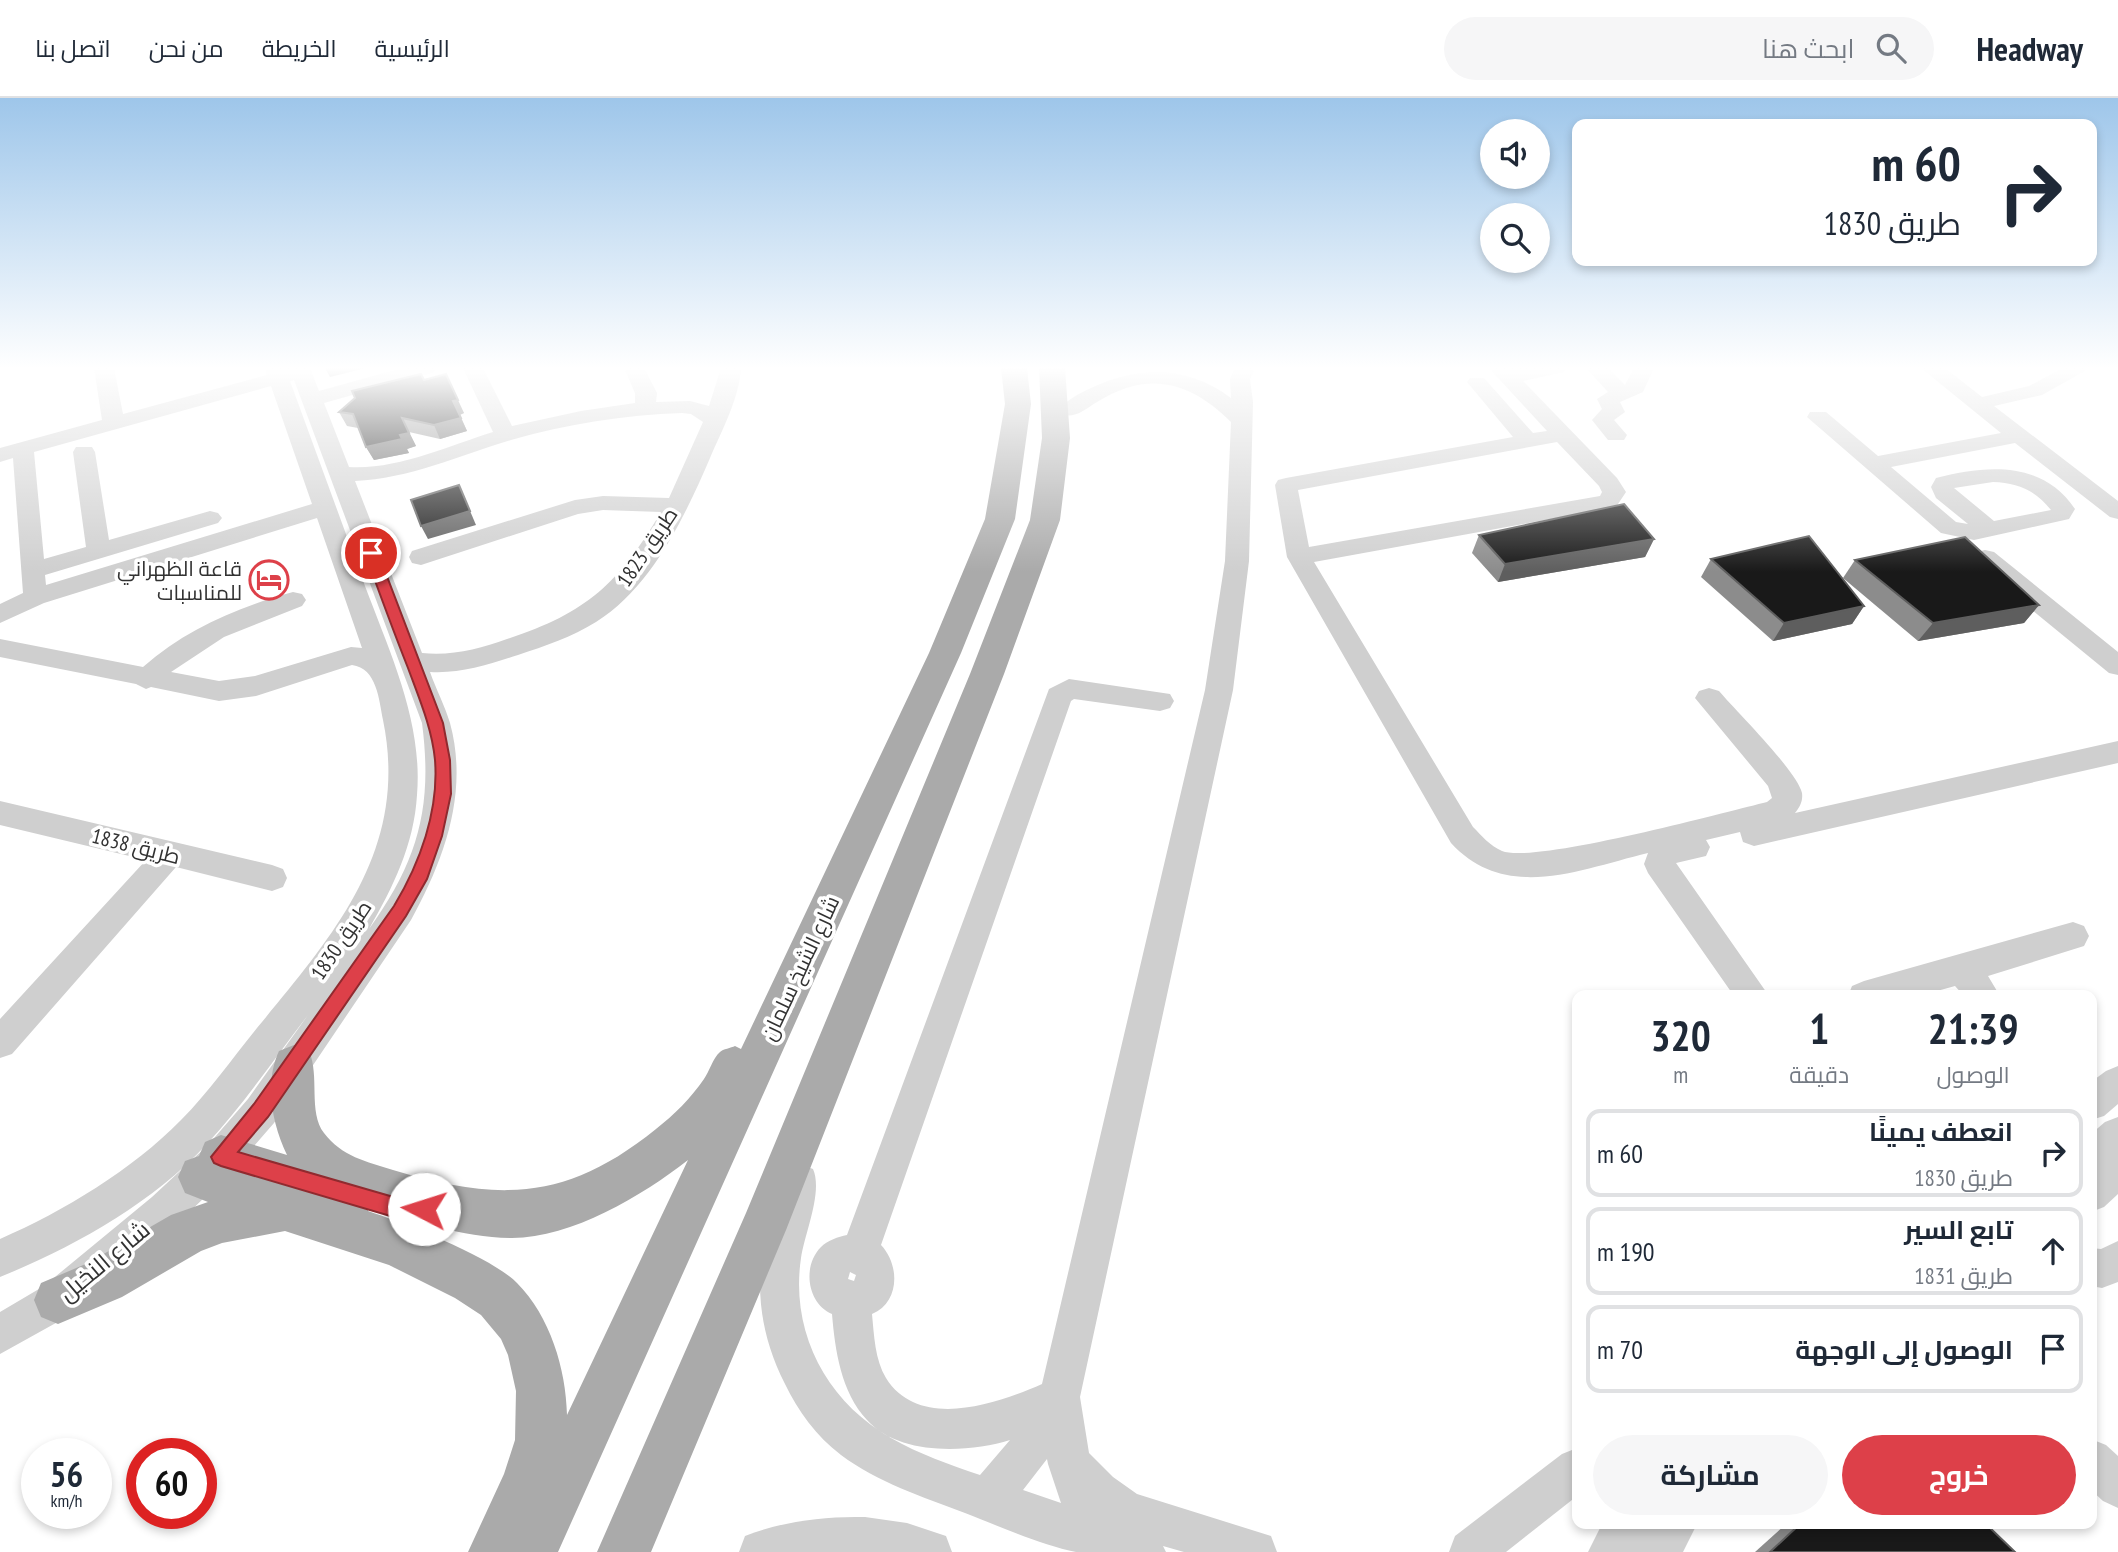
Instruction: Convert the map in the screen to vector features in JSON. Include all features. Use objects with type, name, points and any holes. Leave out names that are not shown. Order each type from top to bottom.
[{"type":"main road","name":"شارع الشيخ سلمان","points":[[530,1552],[912,725],[1000,519],[1013,436]]},
{"type":"main road","points":[[624,1552],[763,1230],[988,674],[1045,520],[1061,436]]},
{"type":"main road","points":[[192,1159],[397,1208],[523,1214],[573,1201],[625,1176],[670,1146],[703,1113],[727,1083],[891,748],[912,725]]},
{"type":"main road","points":[[294,1065],[294,1103],[299,1128],[306,1146],[320,1163],[342,1176],[407,1197],[480,1211]]},
{"type":"main road","points":[[192,1159],[285,1209],[397,1244],[460,1275],[498,1298],[518,1322],[532,1353],[541,1391],[541,1440],[528,1482],[495,1552]]},
{"type":"main road","points":[[58,1300],[105,1280],[188,1232],[222,1220],[285,1209]]},
{"type":"street","points":[[35,597],[12,452],[71,436]]},
{"type":"street","name":"طريق 1830","points":[[192,1159],[208,1116],[316,978],[369,903],[397,834],[404,799],[403,740],[385,674],[325,508],[294,436]]},
{"type":"street","name":"طريق 1830","points":[[192,1159],[261,1111],[400,911],[419,879],[434,836],[443,794],[442,760],[436,723],[326,436]]},
{"type":"street","points":[[340,473],[363,475],[390,469],[502,436]]},
{"type":"street","name":"طريق 1823","points":[[413,661],[452,663],[488,655],[577,621],[606,602],[630,579],[676,505],[709,436]]},
{"type":"street","points":[[988,1500],[1030,1449],[1059,1397],[1219,690],[1237,561],[1241,436]]},
{"type":"street","points":[[1523,436],[1527,440]]},
{"type":"street","points":[[1553,436],[1286,485],[1299,557],[1462,835],[1477,853],[1499,864],[1523,867],[1548,864],[1776,812],[1787,803],[1787,792],[1709,698]]},
{"type":"street","points":[[1299,557],[1608,502],[1615,492],[1609,482],[1566,436]]},
{"type":"street","points":[[1840,436],[1949,528],[1974,532],[1990,529],[2054,517],[2061,514],[2063,509],[2024,478],[2003,474],[1944,483],[1944,493],[1990,529]]},
{"type":"street","points":[[1873,464],[2019,436],[2118,512]]},
{"type":"street","points":[[2039,436],[2118,494]]},
{"type":"street","points":[[1942,451],[1977,478]]},
{"type":"street","points":[[84,452],[99,551]]},
{"type":"street","points":[[357,517],[370,484],[390,469]]},
{"type":"street","points":[[421,557],[575,507],[603,503],[676,505]]},
{"type":"street","points":[[1,614],[35,597],[325,508]]},
{"type":"street","points":[[32,571],[210,518]]},
{"type":"street","points":[[293,675],[328,660],[346,646],[349,637],[331,574],[340,550]]},
{"type":"street","points":[[1985,558],[2118,666]]},
{"type":"street","points":[[146,679],[175,653],[204,634],[236,619],[293,600]]},
{"type":"street","points":[[0,648],[198,689],[230,691],[357,656],[372,661],[385,674]]},
{"type":"street","name":"طريق 1823","points":[[436,723],[443,697],[452,681],[468,666],[488,655]]},
{"type":"street","points":[[1059,1397],[980,1429],[945,1430],[899,1419],[880,1405],[869,1387],[855,1342],[850,1301],[869,1292],[874,1283],[876,1273],[873,1263],[859,1253],[1059,696],[1069,689],[1160,701]]},
{"type":"street","points":[[1749,990],[1661,869],[1659,858],[1663,854],[2118,752]]},
{"type":"street","name":"طريق 1838","points":[[1,814],[272,878]]},
{"type":"street","points":[[0,1044],[169,855]]},
{"type":"street","points":[[1887,990],[2073,936]]},
{"type":"street","points":[[1962,970],[1979,990]]},
{"type":"street","points":[[823,1080],[822,1117],[801,1178],[781,1252],[779,1308],[791,1354],[819,1403],[851,1437],[891,1462],[988,1500],[1144,1552]]},
{"type":"street","points":[[2097,1099],[2118,1082]]},
{"type":"street","points":[[2097,1152],[2118,1134]]},
{"type":"street","name":"شارع النخيل","points":[[0,1258],[192,1159]]},
{"type":"street","name":"شارع النخيل","points":[[0,1334],[58,1300],[192,1159]]},
{"type":"street","points":[[2097,1189],[2118,1170]]},
{"type":"street","points":[[2097,1269],[2107,1268],[2118,1260]]},
{"type":"street","points":[[1059,1397],[1069,1464],[1094,1536]]},
{"type":"street","points":[[1069,1464],[1098,1492],[1126,1512],[1255,1552]]},
{"type":"street","points":[[2097,1466],[2118,1486]]},
{"type":"street","points":[[1471,1552],[1572,1473]]},
{"type":"street","points":[[1610,1552],[1625,1529]]},
{"type":"street","points":[[1657,1552],[1672,1529]]},
{"type":"street","points":[[761,1552],[807,1540],[854,1537],[904,1544],[930,1552]]},
{"type":"building","points":[[362,436],[400,436],[402,439],[366,447]]},
{"type":"building","points":[[459,485],[470,511],[421,526],[411,500]]},
{"type":"building","points":[[1624,504],[1654,539],[1505,564],[1479,535]]},
{"type":"building","points":[[1809,536],[1864,606],[1784,623],[1711,559]]},
{"type":"building","points":[[1965,537],[2039,605],[1933,623],[1855,560]]},
{"type":"building","points":[[1795,1529],[1991,1529],[2015,1552],[1770,1552]]},
{"type":"place","name":"قاعة الظهراني للمناسبات","points":[[269,580]]},
{"type":"route","points":[[371,553],[436,723],[442,760],[443,794],[434,836],[419,879],[400,911],[261,1111],[221,1157],[397,1208],[424,1209]]}]
